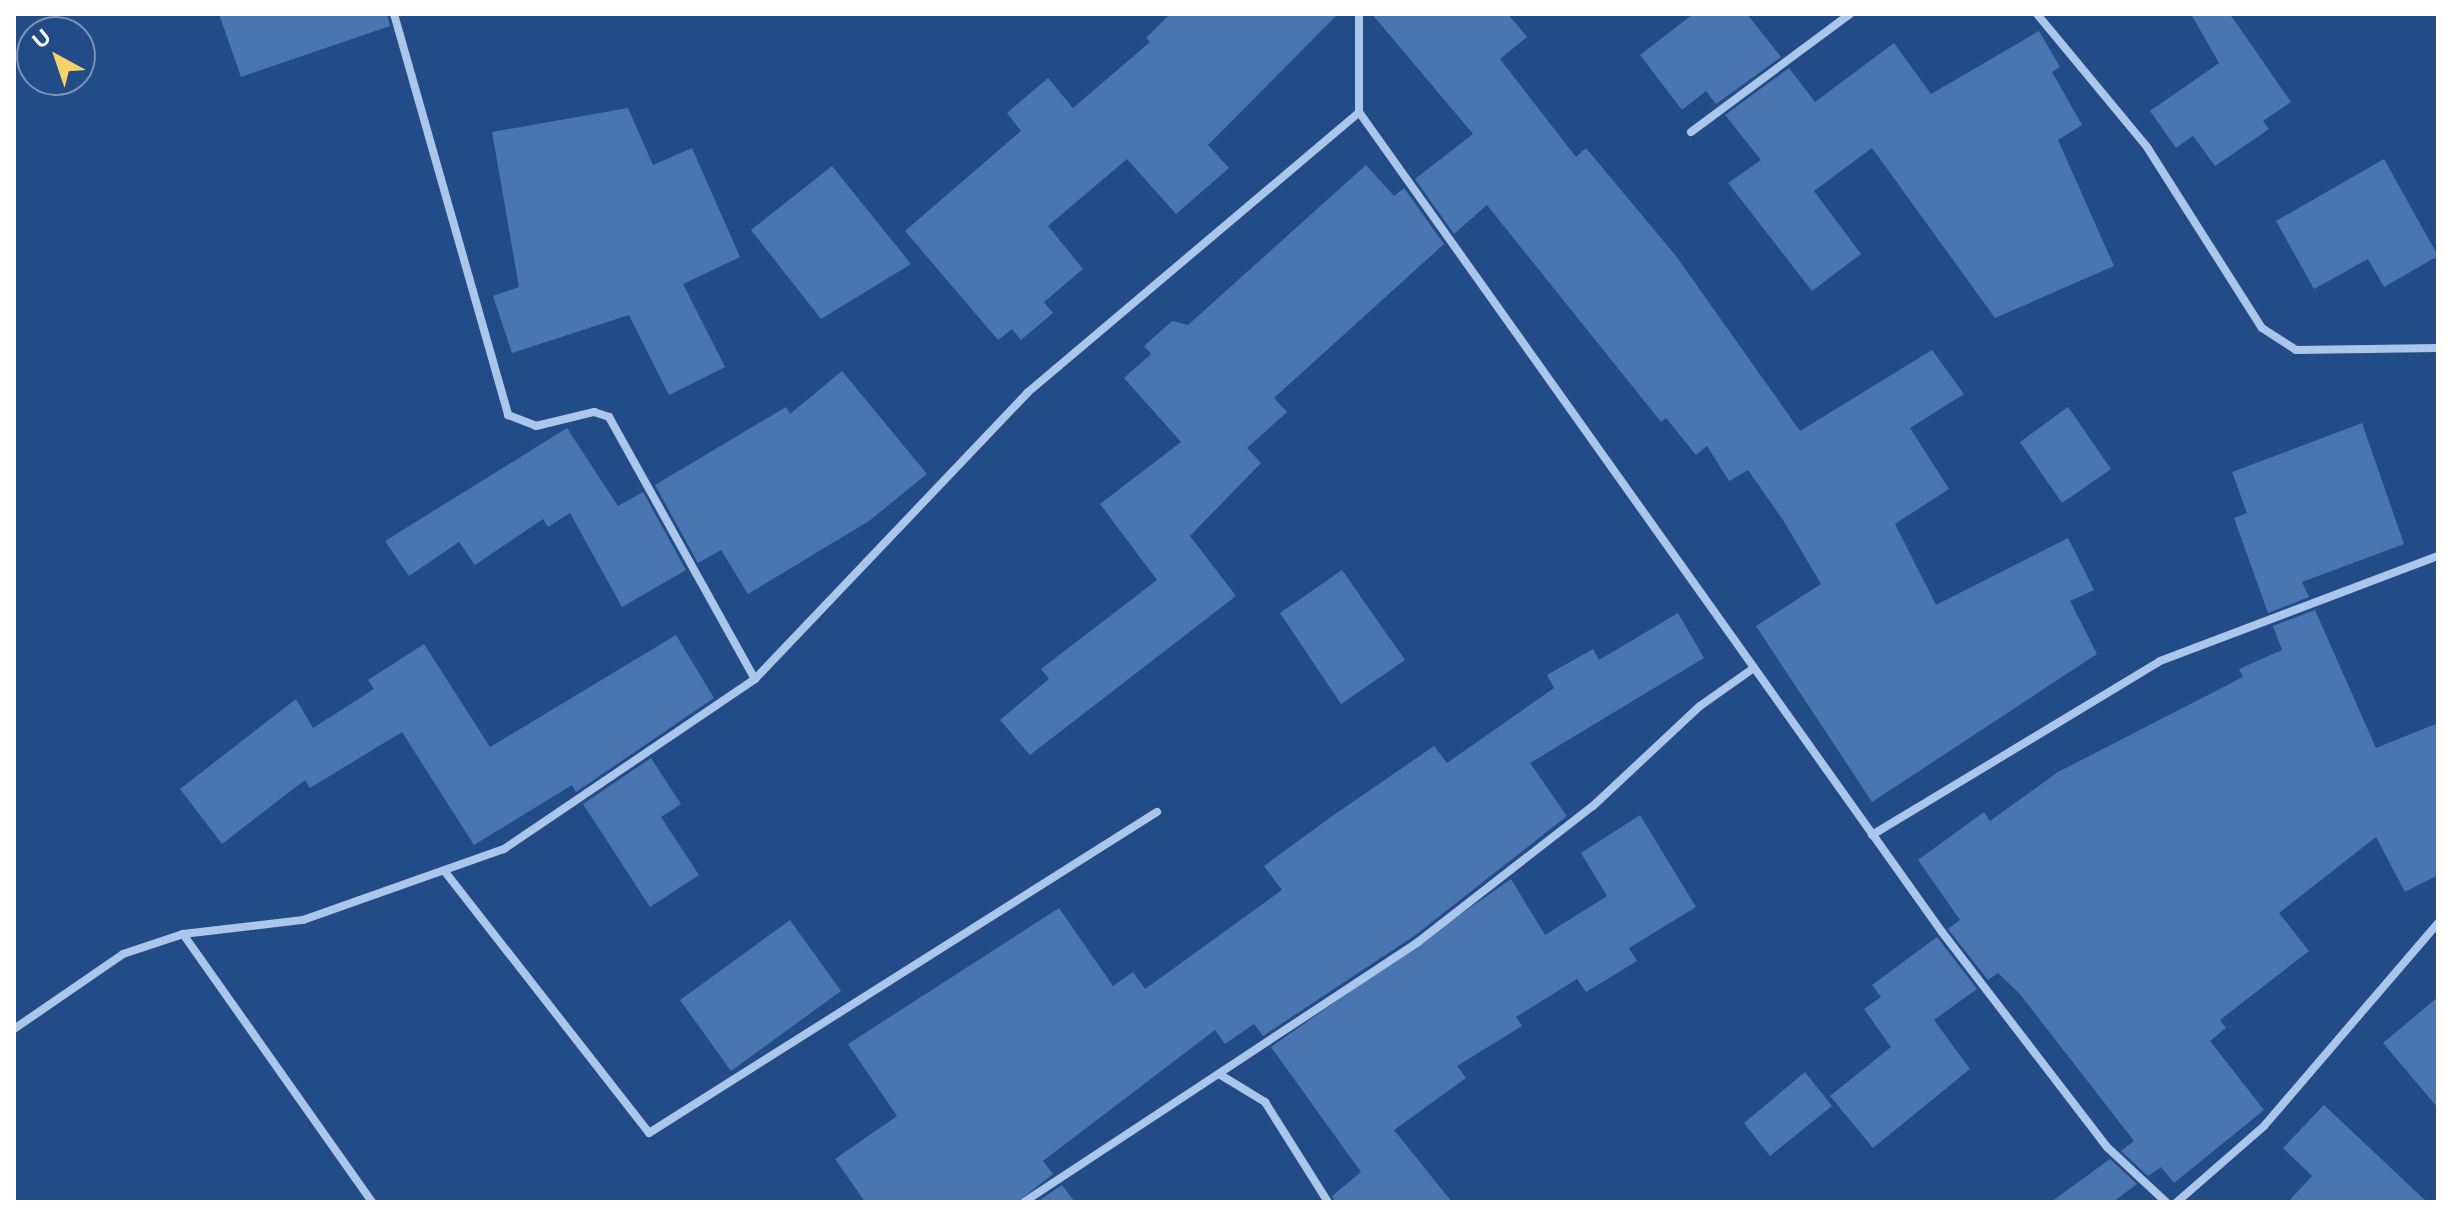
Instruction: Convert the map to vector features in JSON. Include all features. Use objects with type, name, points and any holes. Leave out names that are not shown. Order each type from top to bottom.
[{"type":"street","points":[[394,14],[508,415],[536,426],[594,412],[609,417],[755,679]]},
{"type":"street","points":[[1359,14],[1359,112],[1751,670],[1872,835],[2107,1147],[2166,1202]]},
{"type":"street","points":[[1691,132],[1850,14]]},
{"type":"street","points":[[2037,14],[2147,147],[2262,328],[2296,350],[2438,348]]},
{"type":"street","points":[[14,1029],[113,960],[183,934],[303,920],[446,873],[529,833],[755,679],[1027,393],[1359,112]]},
{"type":"street","points":[[1872,835],[2160,661],[2438,556]]},
{"type":"street","points":[[1024,1202],[1418,942],[1593,806],[1700,706],[1751,670]]},
{"type":"street","points":[[446,873],[649,1133],[1157,812]]},
{"type":"street","points":[[2177,1202],[2264,1126],[2438,923]]},
{"type":"street","points":[[183,934],[372,1202]]},
{"type":"street","points":[[1219,1074],[1265,1102],[1328,1202]]},
{"type":"building","points":[[219,14],[387,14],[390,26],[241,77]]},
{"type":"building","points":[[1170,14],[1338,14],[1208,145],[1229,168],[1176,214],[1127,159],[1048,226],[1083,269],[1044,302],[1053,313],[1021,340],[1012,329],[998,340],[905,231],[1021,131],[1007,113],[1048,78],[1073,108],[1150,42],[1146,38]]},
{"type":"building","points":[[1372,14],[1508,14],[1527,37],[1500,59],[1576,157],[1586,148],[1676,256],[1800,431],[1932,350],[1964,394],[1910,428],[1949,489],[1895,524],[1936,605],[2068,538],[2094,590],[2070,601],[2097,654],[1872,802],[1756,626],[1821,584],[1783,520],[1748,470],[1729,481],[1707,446],[1696,455],[1666,418],[1661,422],[1487,205],[1454,234],[1415,179],[1473,134]]},
{"type":"building","points":[[1693,14],[1747,14],[1781,57],[1716,104],[1706,91],[1682,110],[1640,55]]},
{"type":"building","points":[[2191,14],[2230,14],[2291,102],[2263,121],[2269,129],[2215,166],[2193,136],[2176,148],[2150,111],[2219,63]]},
{"type":"building","points":[[2039,31],[2060,67],[2052,72],[2082,125],[2058,140],[2114,266],[1995,318],[1872,148],[1814,191],[1861,254],[1812,291],[1728,183],[1761,160],[1725,115],[1789,68],[1815,102],[1894,43],[1931,94]]},
{"type":"building","points":[[628,108],[653,165],[692,148],[740,257],[683,284],[725,367],[669,395],[629,315],[512,353],[493,296],[519,287],[492,132]]},
{"type":"building","points":[[2384,159],[2438,256],[2384,287],[2368,259],[2314,289],[2276,221]]},
{"type":"building","points":[[1366,165],[1394,196],[1404,188],[1444,244],[1274,398],[1287,412],[1247,448],[1261,463],[1190,536],[1236,596],[1030,755],[1000,720],[1049,679],[1041,669],[1157,580],[1100,504],[1181,442],[1124,378],[1151,354],[1144,346],[1172,321],[1188,325]]},
{"type":"building","points":[[832,166],[911,264],[821,319],[751,230]]},
{"type":"building","points":[[842,371],[927,474],[869,521],[748,594],[721,550],[698,563],[655,485],[786,407],[790,414]]},
{"type":"building","points":[[2068,407],[2111,469],[2062,503],[2020,442]]},
{"type":"building","points":[[2362,423],[2404,544],[2302,582],[2309,597],[2268,613],[2234,518],[2247,513],[2232,472]]},
{"type":"building","points":[[567,428],[618,506],[643,492],[686,570],[622,607],[570,513],[548,527],[543,519],[475,565],[459,542],[409,576],[385,541]]},
{"type":"building","points":[[1342,570],[1405,660],[1341,704],[1280,613]]},
{"type":"building","points":[[2315,610],[2376,748],[2438,723],[2438,875],[2405,892],[2376,837],[2279,913],[2309,951],[2220,1020],[2226,1028],[2210,1041],[2264,1110],[2174,1183],[2161,1167],[2148,1176],[2121,1151],[2134,1141],[2019,993],[1998,973],[1988,980],[1948,929],[1960,920],[1918,860],[1984,812],[1990,821],[2058,772],[2243,677],[2239,669],[2282,650],[2273,626]]},
{"type":"building","points":[[1678,613],[1704,658],[1530,763],[1567,816],[1414,936],[1263,1036],[1254,1024],[1225,1044],[1215,1030],[1043,1161],[1053,1174],[1017,1202],[865,1202],[835,1159],[897,1116],[848,1044],[1059,908],[1113,986],[1133,972],[1145,989],[1282,890],[1264,866],[1328,819],[1434,746],[1447,763],[1554,688],[1547,675],[1593,649],[1599,660]]},
{"type":"building","points":[[676,635],[714,698],[576,792],[572,785],[474,845],[402,732],[310,788],[305,780],[222,844],[180,789],[296,699],[313,728],[374,689],[368,680],[424,644],[490,747]]},
{"type":"building","points":[[651,758],[681,804],[661,817],[699,875],[650,907],[583,804]]},
{"type":"building","points":[[1640,815],[1696,907],[1629,948],[1637,961],[1586,992],[1577,979],[1516,1017],[1522,1026],[1457,1066],[1466,1078],[1394,1130],[1452,1202],[1335,1202],[1332,1196],[1361,1172],[1271,1047],[1511,879],[1545,935],[1607,896],[1581,853]]},
{"type":"building","points":[[790,920],[841,991],[731,1071],[680,1000]]},
{"type":"building","points":[[1937,937],[1977,989],[1934,1020],[1970,1069],[1873,1148],[1830,1096],[1891,1047],[1864,1009],[1881,997],[1872,985]]},
{"type":"building","points":[[2438,997],[2438,1108],[2383,1043]]},
{"type":"building","points":[[1805,1072],[1832,1106],[1770,1156],[1744,1123]]},
{"type":"building","points":[[2324,1105],[2427,1202],[2288,1202],[2312,1176],[2283,1148]]},
{"type":"building","points":[[2110,1159],[2137,1184],[2113,1202],[2051,1202]]},
{"type":"building","points":[[1062,1185],[1075,1202],[1037,1202]]}]
